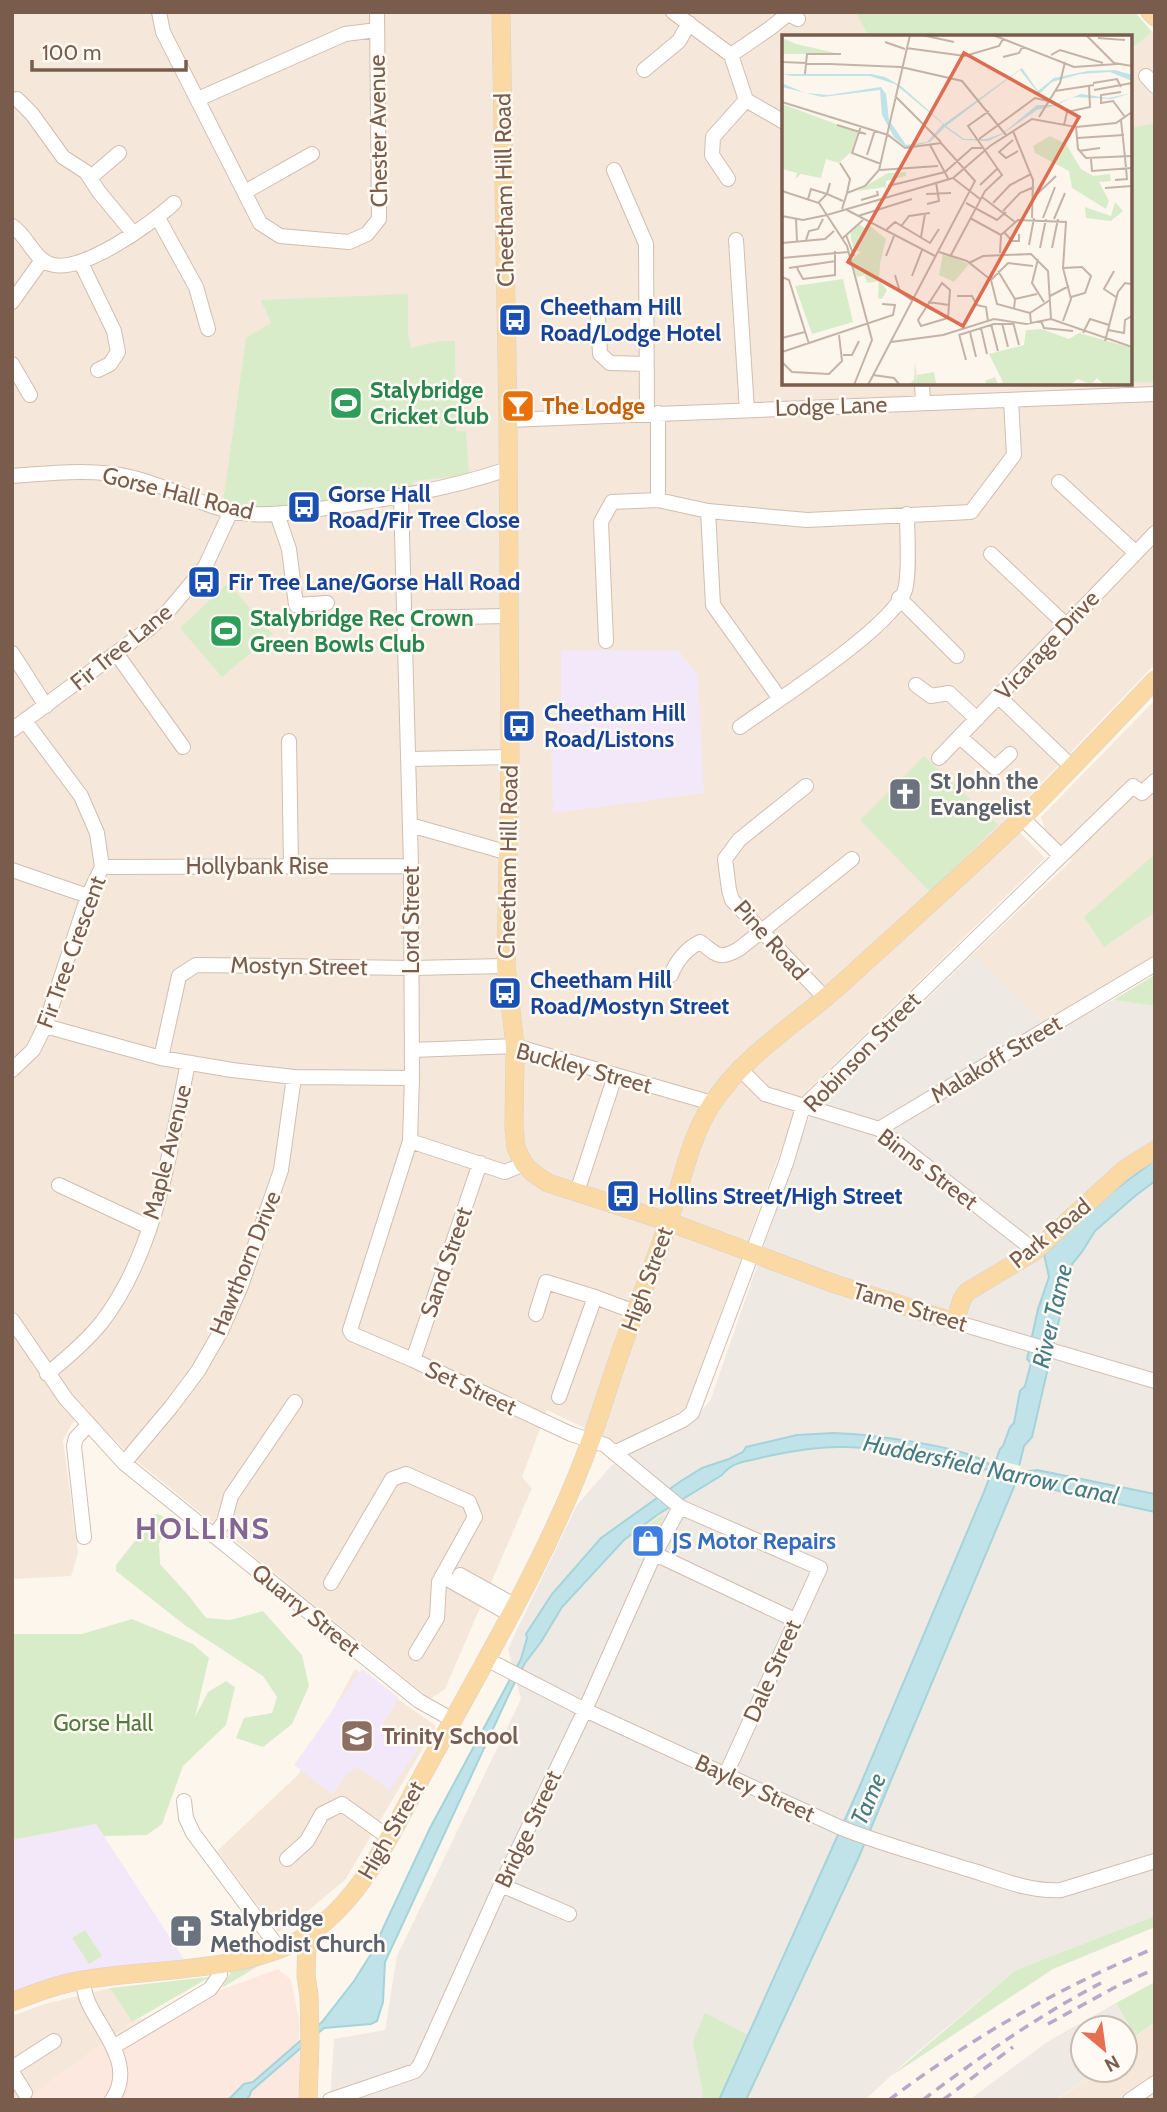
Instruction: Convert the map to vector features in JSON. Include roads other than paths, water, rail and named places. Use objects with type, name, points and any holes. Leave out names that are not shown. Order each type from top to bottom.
[{"type":"main road","name":"Cheetham Hill Road","points":[[501,12],[510,757],[506,966],[515,1046],[514,1127],[516,1148],[524,1164]]},
{"type":"main road","points":[[1150,12],[1155,18]]},
{"type":"main road","name":"High Street","points":[[307,1936],[331,1917],[354,1893],[388,1837],[488,1660],[566,1505],[669,1222],[700,1124],[712,1103],[739,1069],[826,999],[1022,818],[1155,680]]},
{"type":"main road","name":"Park Road","points":[[955,1322],[967,1292],[1035,1251],[1126,1168],[1155,1150]]},
{"type":"main road","name":"Tame Street","points":[[524,1164],[548,1184],[669,1222],[835,1284],[955,1322]]},
{"type":"main road","points":[[12,2003],[48,1988],[82,1980],[220,1963],[280,1950],[307,1936],[306,1976],[310,2042],[308,2100]]},
{"type":"main road","points":[[280,1950],[290,1957],[306,1976]]},
{"type":"street","name":"Chester Avenue","points":[[159,12],[163,32],[260,223],[280,236],[349,242],[367,234],[379,219],[377,12]]},
{"type":"street","points":[[673,12],[731,55],[746,100],[782,121]]},
{"type":"street","points":[[731,55],[788,14],[798,19]]},
{"type":"street","points":[[644,70],[679,41],[689,23]]},
{"type":"street","points":[[198,99],[345,34],[377,30]]},
{"type":"street","points":[[16,99],[32,114],[63,157],[86,172],[133,233]]},
{"type":"street","points":[[728,179],[712,155],[713,137],[746,100]]},
{"type":"street","points":[[90,178],[119,153]]},
{"type":"street","points":[[244,192],[312,154]]},
{"type":"street","points":[[614,170],[646,243],[646,364],[658,500]]},
{"type":"street","points":[[12,226],[29,242],[42,260],[63,267],[81,263],[158,218],[174,203]]},
{"type":"street","points":[[158,218],[196,287],[208,329]]},
{"type":"street","points":[[736,240],[747,410]]},
{"type":"street","points":[[12,302],[42,260]]},
{"type":"street","points":[[81,263],[114,331],[118,352],[110,364],[98,370]]},
{"type":"street","points":[[598,316],[600,354],[610,362],[646,364]]},
{"type":"street","points":[[12,364],[30,395]]},
{"type":"street","points":[[922,385],[923,403]]},
{"type":"street","name":"Lodge Lane","points":[[508,420],[1155,394]]},
{"type":"street","points":[[606,641],[601,522],[611,502],[658,500],[708,511],[807,520],[971,512],[1014,455],[1011,400]]},
{"type":"street","name":"Gorse Hall Road","points":[[12,476],[89,472],[135,478],[231,511],[277,514],[436,490],[508,469]]},
{"type":"street","points":[[1059,482],[1135,552]]},
{"type":"street","name":"Lord Street","points":[[352,1334],[350,1330],[411,1141],[411,866],[401,496]]},
{"type":"street","name":"Fir Tree Lane","points":[[12,730],[150,628],[205,567],[231,511]]},
{"type":"street","points":[[708,511],[713,606],[779,699]]},
{"type":"street","points":[[277,514],[289,549],[296,605],[327,603]]},
{"type":"street","points":[[740,727],[856,644],[887,617],[905,591],[907,514]]},
{"type":"street","name":"Vicarage Drive","points":[[939,758],[1155,533]]},
{"type":"street","points":[[991,554],[1066,625]]},
{"type":"street","points":[[900,598],[957,656]]},
{"type":"street","points":[[404,618],[508,616]]},
{"type":"street","points":[[12,653],[46,706]]},
{"type":"street","points":[[116,653],[183,747]]},
{"type":"street","points":[[916,685],[931,696],[949,693],[977,719]]},
{"type":"street","points":[[998,696],[1072,767]]},
{"type":"street","name":"Fir Tree Crescent","points":[[12,1070],[33,1051],[45,1026],[88,896],[102,867],[97,833],[81,796],[25,720]]},
{"type":"street","points":[[960,737],[995,768],[1010,754]]},
{"type":"street","points":[[289,741],[290,865]]},
{"type":"street","points":[[409,759],[510,757]]},
{"type":"street","name":"Robinson Street","points":[[614,1452],[684,1420],[692,1413],[786,1163],[803,1107],[1133,786],[1142,793],[1155,781]]},
{"type":"street","name":"Pine Road","points":[[806,786],[739,840],[725,859],[732,900],[826,999]]},
{"type":"street","points":[[1022,818],[1061,856]]},
{"type":"street","points":[[410,825],[509,853]]},
{"type":"street","points":[[671,975],[676,963],[700,942],[718,956],[725,956],[739,949],[852,859]]},
{"type":"street","name":"Hollybank Rise","points":[[102,867],[411,866]]},
{"type":"street","points":[[12,870],[88,896]]},
{"type":"street","name":"Malakoff Street","points":[[879,1129],[1155,964]]},
{"type":"street","name":"Mostyn Street","points":[[161,1058],[179,975],[196,965],[411,968],[506,966]]},
{"type":"street","points":[[45,1026],[161,1058],[232,1070],[294,1077],[412,1078]]},
{"type":"street","name":"Buckley Street","points":[[412,1050],[515,1046],[712,1103]]},
{"type":"street","name":"Maple Avenue","points":[[47,1374],[79,1348],[103,1321],[134,1266],[159,1198],[188,1063]]},
{"type":"street","name":"Binns Street","points":[[739,1069],[765,1094],[879,1129],[1035,1251]]},
{"type":"street","points":[[577,1192],[615,1076]]},
{"type":"street","name":"Hawthorn Drive","points":[[124,1463],[198,1371],[221,1331],[241,1286],[281,1170],[294,1077]]},
{"type":"street","points":[[411,1141],[506,1171],[524,1164]]},
{"type":"street","name":"Sand Street","points":[[412,1360],[480,1163]]},
{"type":"street","points":[[59,1185],[149,1227]]},
{"type":"street","points":[[536,1314],[546,1282],[635,1312]]},
{"type":"street","points":[[559,1397],[595,1297]]},
{"type":"street","name":"Quarry Street","points":[[12,1320],[47,1374],[88,1425],[124,1463],[419,1701],[453,1720]]},
{"type":"street","name":"Tame Street","points":[[955,1322],[1155,1381]]},
{"type":"street","name":"Set Street","points":[[352,1334],[571,1434],[605,1445],[680,1507],[820,1568]]},
{"type":"street","points":[[214,1536],[224,1522],[231,1496],[295,1402]]},
{"type":"street","points":[[84,1537],[74,1447],[76,1438],[88,1425]]},
{"type":"street","points":[[331,1583],[392,1479],[407,1474],[469,1502],[475,1517],[439,1582],[438,1618],[416,1653]]},
{"type":"street","name":"Bridge Street","points":[[330,2100],[415,2070],[421,2065],[654,1554],[680,1507]]},
{"type":"street","points":[[654,1554],[795,1620]]},
{"type":"street","name":"Dale Street","points":[[726,1774],[820,1568]]},
{"type":"street","points":[[445,1571],[514,1610]]},
{"type":"street","name":"Bayley Street","points":[[488,1660],[585,1710],[839,1827],[871,1840],[1018,1886],[1045,1891],[1061,1890],[1155,1861]]},
{"type":"street","points":[[184,1801],[182,1823],[193,1833],[280,1950]]},
{"type":"street","points":[[286,1859],[307,1841],[322,1814],[342,1804],[388,1837]]},
{"type":"street","points":[[501,1885],[569,1914]]},
{"type":"street","points":[[113,2047],[210,1989],[220,1975],[220,1963]]},
{"type":"street","points":[[82,1980],[87,2000],[120,2062],[120,2081],[112,2100]]},
{"type":"street","points":[[24,2094],[12,2070],[54,2041]]},
{"type":"street","points":[[1130,2100],[1155,2083]]},
{"type":"water","points":[[1155,1160],[1155,1181],[1095,1231],[1072,1264],[1032,1437],[1024,1446],[1014,1487],[858,1859],[746,2100],[719,2100],[859,1788],[1000,1449],[1014,1423],[1020,1391],[1025,1386],[1031,1363],[1027,1359],[1038,1309],[1049,1277],[1044,1254],[1111,1193]]},
{"type":"water","points":[[834,1433],[941,1447],[980,1459],[991,1466],[981,1470],[863,1448],[824,1447],[782,1453],[735,1465],[657,1515],[624,1540],[562,1607],[525,1663],[511,1690],[385,1962],[383,2002],[377,2021],[371,2024],[324,2028],[251,2091],[246,2100],[228,2100],[244,2084],[253,2082],[322,2022],[354,1981],[371,1954],[430,1828],[521,1659],[526,1634],[552,1594],[601,1538],[678,1483],[702,1468],[743,1452],[746,1447],[797,1435]]},
{"type":"water","points":[[1037,1470],[1155,1494],[1155,1512],[1032,1485],[1019,1473]]},
{"type":"railway","points":[[889,2100],[1017,2015],[1085,1979],[1155,1948]]},
{"type":"railway","points":[[1048,2024],[1119,1985],[1155,1969]]},
{"type":"railway","points":[[923,2100],[1009,2038],[1101,1983]]},
{"type":"railway","points":[[943,2100],[1013,2047]]},
{"type":"place","name":"Cheetham Hill Road/Lodge Hotel","points":[[515,320]]},
{"type":"place","name":"Stalybridge Cricket Club","points":[[346,403]]},
{"type":"place","name":"The Lodge","points":[[518,406]]},
{"type":"place","name":"Gorse Hall Road/Fir Tree Close","points":[[304,507]]},
{"type":"place","name":"Fir Tree Lane/Gorse Hall Road","points":[[204,582]]},
{"type":"place","name":"Stalybridge Rec Crown Green Bowls Club","points":[[226,631]]},
{"type":"place","name":"Cheetham Hill Road/Listons","points":[[519,726]]},
{"type":"place","name":"St John the Evangelist","points":[[905,794]]},
{"type":"place","name":"Cheetham Hill Road/Mostyn Street","points":[[505,993]]},
{"type":"place","name":"Hollins Street/High Street","points":[[623,1196]]},
{"type":"place","name":"JS Motor Repairs","points":[[648,1541]]},
{"type":"place","name":"Trinity School","points":[[357,1736]]},
{"type":"place","name":"Stalybridge Methodist Church","points":[[186,1931]]},
{"type":"district","name":"HOLLINS","points":[[203,1528]]},
{"type":"water label","name":"River Tame","points":[[1052,1316]]},
{"type":"water label","name":"Huddersfield Narrow Canal","points":[[991,1469]]},
{"type":"water label","name":"Tame","points":[[868,1799]]},
{"type":"park label","name":"Gorse Hall","points":[[103,1723]]}]
